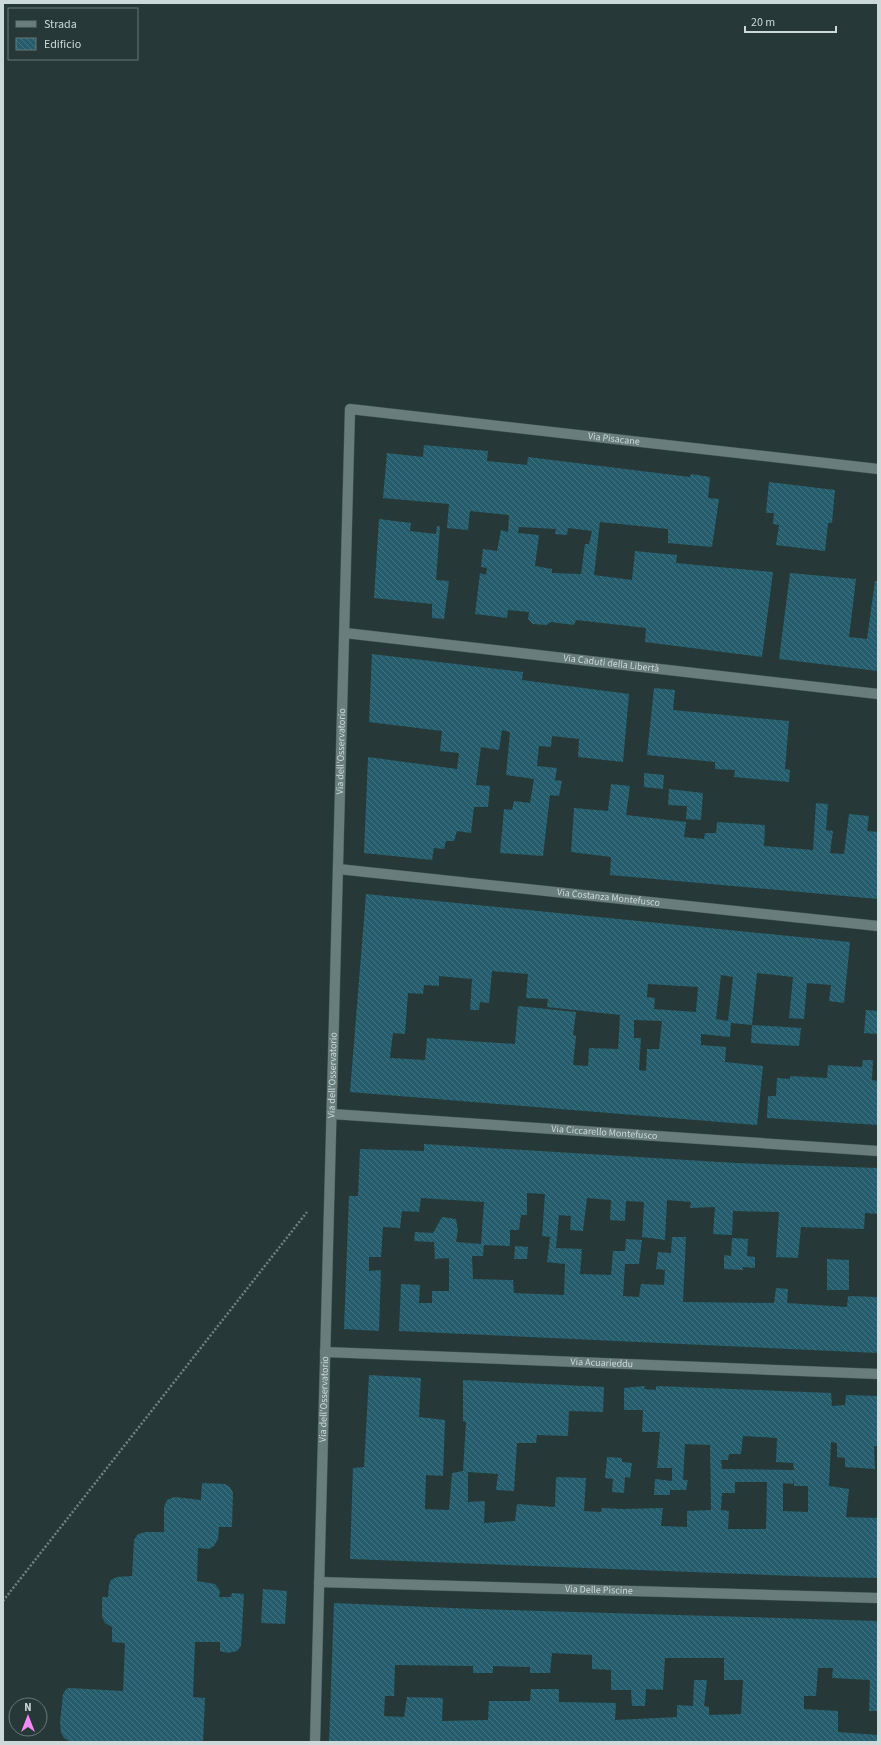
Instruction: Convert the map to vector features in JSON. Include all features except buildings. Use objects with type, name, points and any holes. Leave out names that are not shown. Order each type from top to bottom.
[{"type":"street","name":"Via Pisacane","points":[[350,409],[878,469]]},
{"type":"street","name":"Via dell'Osservatorio","points":[[315,1742],[350,409]]},
{"type":"street","name":"Via Caduti della Libertà","points":[[344,633],[878,694]]},
{"type":"street","name":"Via Costanza Montefusco","points":[[338,869],[878,926]]},
{"type":"street","name":"Via Ciccarello Montefusco","points":[[332,1114],[878,1151]]},
{"type":"street","name":"Via Acuarieddu","points":[[325,1352],[878,1374]]},
{"type":"street","name":"Via Delle Piscine","points":[[319,1582],[878,1598]]},
{"type":"path","points":[[3,1601],[330,1183]]}]
